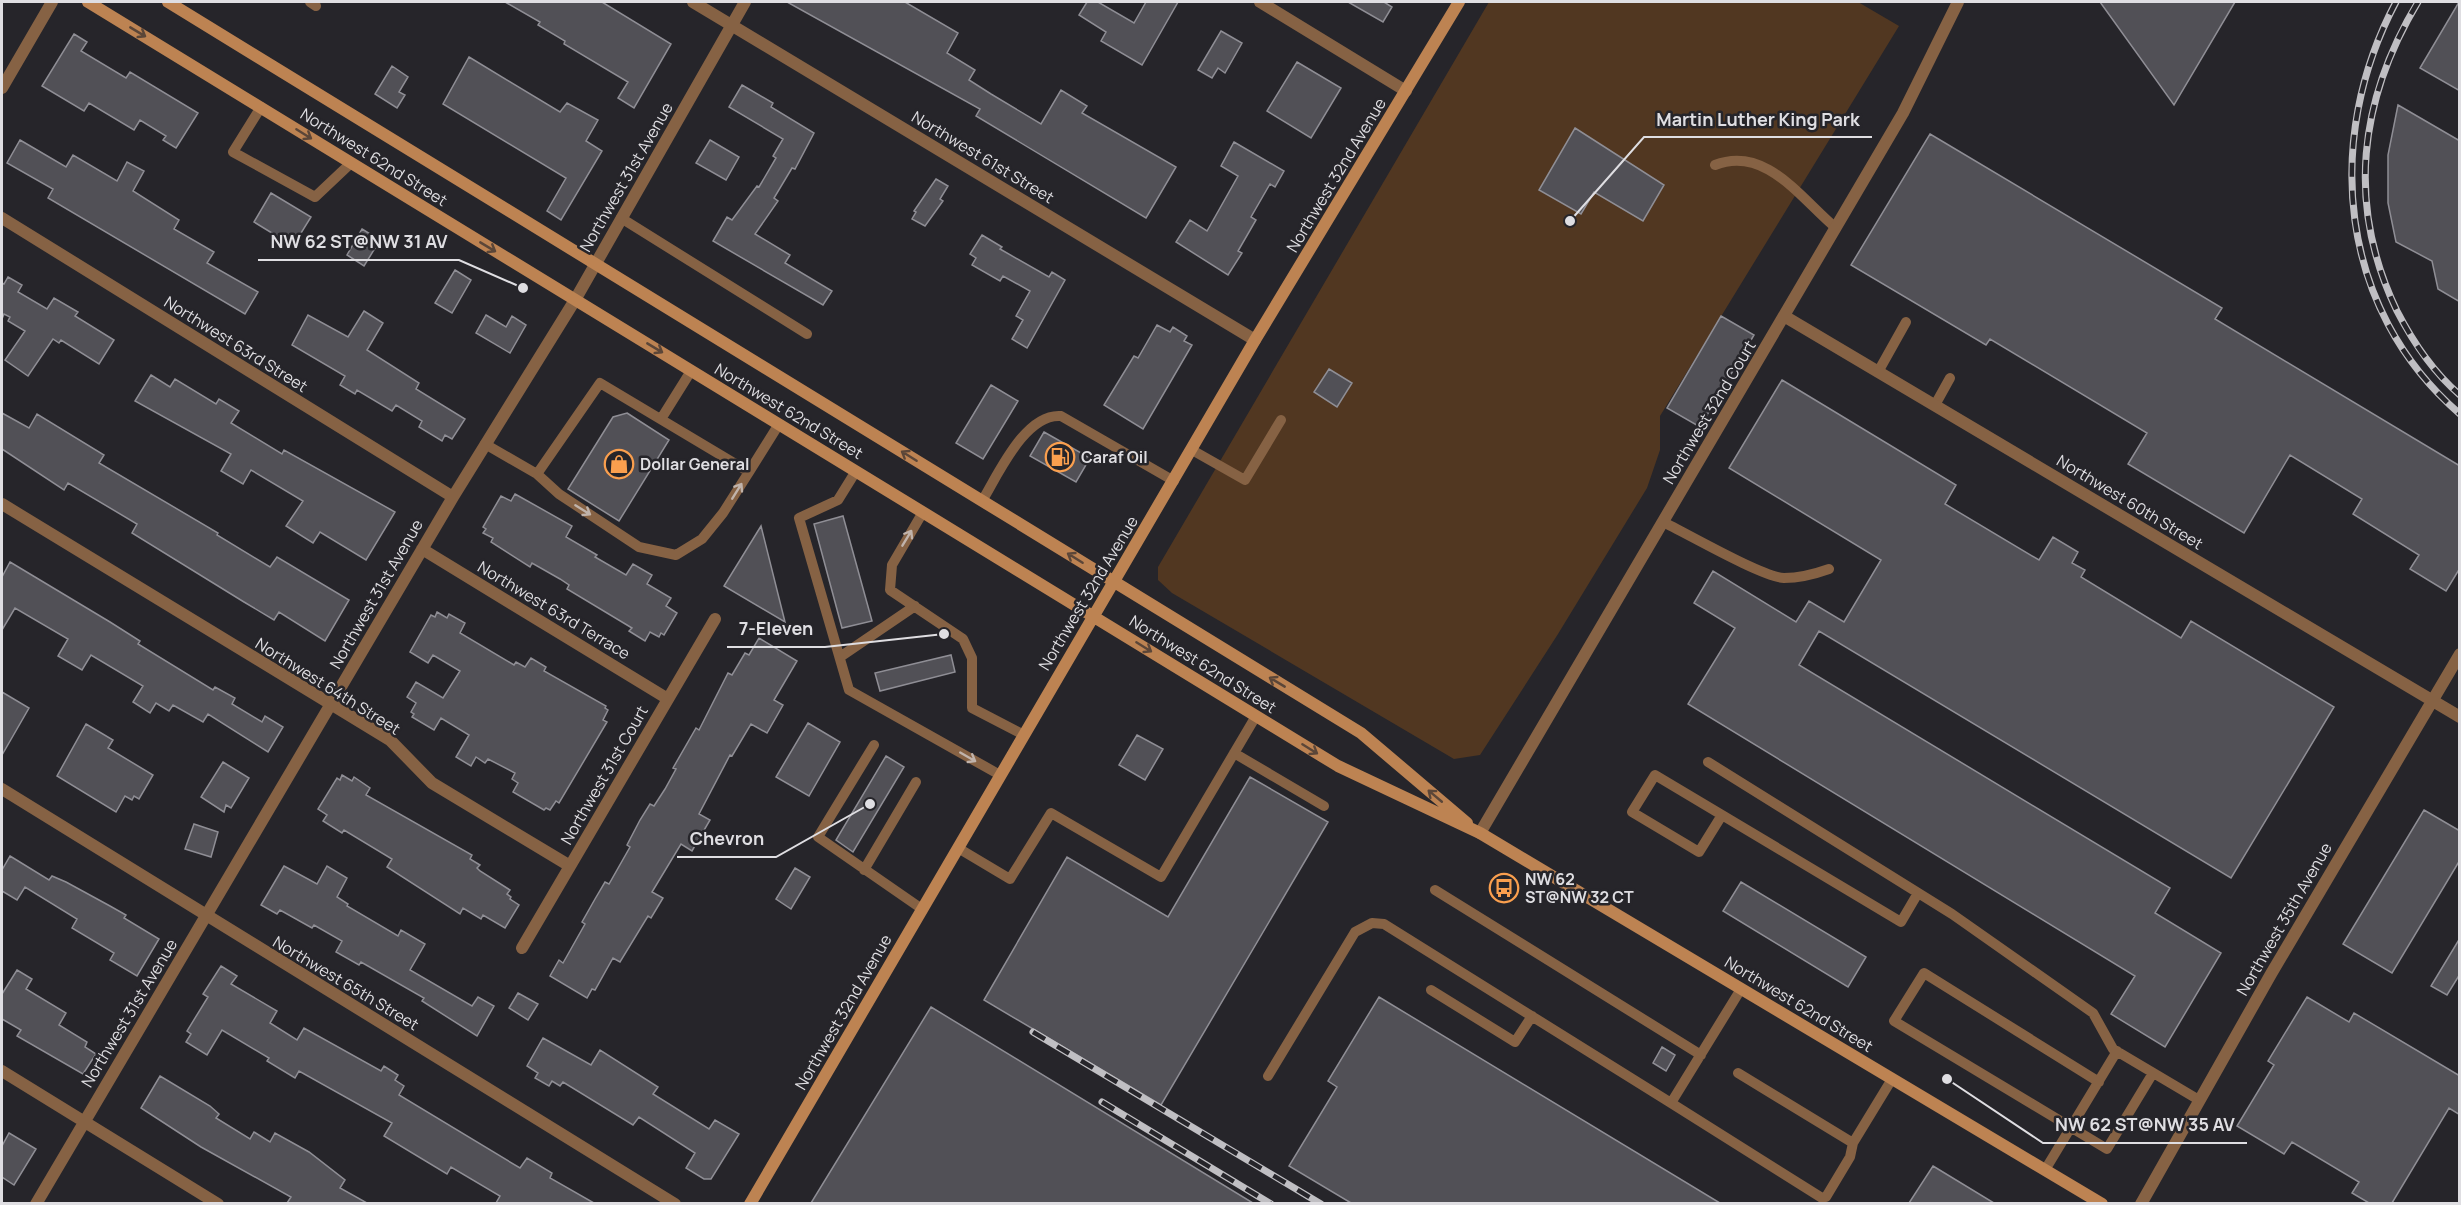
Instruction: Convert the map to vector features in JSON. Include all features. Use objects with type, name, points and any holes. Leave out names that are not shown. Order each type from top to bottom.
[{"type":"main road","name":"Northwest 62nd Street","points":[[88,2],[1338,766],[1480,833],[2102,1203]]},
{"type":"main road","name":"Northwest 62nd Street","points":[[168,2],[1361,733],[1480,833]]},
{"type":"main road","name":"Northwest 32nd Avenue","points":[[750,1203],[1255,340],[1459,2]]},
{"type":"street","points":[[2,88],[52,2]]},
{"type":"street","name":"Northwest 61st Street","points":[[693,2],[1255,340]]},
{"type":"street","name":"Northwest 31st Avenue","points":[[36,1203],[453,497],[575,300],[745,2]]},
{"type":"street","points":[[1260,2],[1406,90]]},
{"type":"street","name":"Northwest 32nd Court","points":[[1480,833],[1903,113],[1958,2]]},
{"type":"street","name":"Northwest 63rd Street","points":[[2,218],[453,497]]},
{"type":"street","name":"Northwest 60th Street","points":[[1784,316],[2460,717]]},
{"type":"street","name":"Northwest 64th Street","points":[[2,504],[390,740],[432,783],[570,866]]},
{"type":"street","name":"Northwest 63rd Terrace","points":[[422,549],[668,699]]},
{"type":"street","name":"Northwest 31st Court","points":[[522,948],[715,619]]},
{"type":"street","name":"Northwest 35th Avenue","points":[[2141,1203],[2460,654]]},
{"type":"street","name":"Northwest 65th Street","points":[[2,789],[205,916],[675,1203]]},
{"type":"street","points":[[2,1071],[218,1203]]},
{"type":"lane","points":[[261,107],[233,152],[315,197],[351,163]]},
{"type":"lane","points":[[1715,165],[1728,160],[1742,159],[1758,164],[1791,185],[1836,228]]},
{"type":"lane","points":[[621,219],[807,334]]},
{"type":"lane","points":[[1878,372],[1906,322]]},
{"type":"lane","points":[[661,419],[691,370]]},
{"type":"lane","points":[[1935,405],[1950,378]]},
{"type":"lane","points":[[537,474],[600,383],[748,472]]},
{"type":"lane","points":[[982,501],[1020,440],[1037,423],[1052,415],[1061,416],[1174,481]]},
{"type":"lane","points":[[1192,450],[1245,480],[1281,420]]},
{"type":"lane","points":[[485,444],[537,474],[559,494],[639,547],[676,555],[702,539],[723,513],[779,424]]},
{"type":"lane","points":[[856,471],[838,500],[799,518],[849,690],[1000,775]]},
{"type":"lane","points":[[923,512],[892,565],[890,590],[963,639],[972,658],[972,708],[1024,735]]},
{"type":"lane","points":[[1663,522],[1754,567],[1782,578],[1808,576],[1829,569]]},
{"type":"lane","points":[[840,657],[915,606]]},
{"type":"lane","points":[[958,848],[1010,879],[1051,813],[1161,877],[1256,716]]},
{"type":"lane","points":[[873,745],[818,837],[922,909]]},
{"type":"lane","points":[[1234,753],[1324,806]]},
{"type":"lane","points":[[1708,762],[1918,893],[2093,1013],[2113,1049],[2199,1100]]},
{"type":"lane","points":[[1722,815],[1699,852],[1632,812],[1655,775],[1722,815],[1901,922],[1918,893]]},
{"type":"lane","points":[[864,870],[916,782]]},
{"type":"lane","points":[[1435,890],[1701,1055]]},
{"type":"lane","points":[[1268,1076],[1355,932],[1372,923],[1384,924],[1822,1198],[1826,1197],[1850,1158],[1853,1143],[1892,1079]]},
{"type":"lane","points":[[2098,1082],[1924,974],[1894,1021],[2107,1149],[2153,1073]]},
{"type":"lane","points":[[1671,1103],[1741,989]]},
{"type":"lane","points":[[1431,990],[1515,1042],[1532,1016]]},
{"type":"lane","points":[[2045,1170],[2117,1051]]},
{"type":"lane","points":[[1738,1073],[1853,1143]]},
{"type":"shaded area","points":[[1489,2],[1858,2],[1899,26],[1660,416],[1660,450],[1647,488],[1558,634],[1480,755],[1454,759],[1172,593],[1158,580],[1158,567]]},
{"type":"building","points":[[505,2],[602,2],[671,44],[634,108],[618,98],[628,82],[564,44],[565,41],[538,25],[540,22]]},
{"type":"building","points":[[787,2],[905,2],[958,33],[947,53],[975,70],[969,80],[991,94],[1041,124],[1061,90],[1087,106],[1082,113],[1176,167],[1146,218],[976,116],[980,109]]},
{"type":"building","points":[[1087,2],[1098,2],[1134,23],[1146,2],[1178,2],[1142,65],[1101,41],[1106,32],[1079,15]]},
{"type":"building","points":[[1348,2],[1384,2],[1392,7],[1383,22]]},
{"type":"building","points":[[2100,2],[2235,2],[2174,105]]},
{"type":"building","points":[[2460,2],[2460,91],[2420,68]]},
{"type":"building","points":[[1221,31],[1242,43],[1225,73],[1218,68],[1212,78],[1198,70]]},
{"type":"building","points":[[74,34],[87,42],[81,51],[126,78],[130,72],[198,113],[176,148],[163,140],[166,136],[140,120],[134,130],[89,103],[84,111],[42,86]]},
{"type":"building","points":[[469,57],[560,112],[567,103],[598,120],[586,141],[602,151],[561,220],[547,211],[566,178],[443,104]]},
{"type":"building","points":[[1297,62],[1341,88],[1311,138],[1267,111]]},
{"type":"building","points":[[392,66],[408,77],[399,92],[405,95],[397,108],[375,94]]},
{"type":"building","points":[[742,85],[773,103],[771,107],[814,133],[795,169],[792,168],[774,198],[778,201],[755,234],[790,255],[785,263],[832,291],[823,305],[713,241],[727,217],[732,220],[757,186],[759,187],[776,158],[773,156],[783,139],[729,107]]},
{"type":"building","points":[[2398,105],[2460,141],[2460,302],[2438,289],[2432,261],[2396,242],[2388,203],[2388,155]]},
{"type":"building","points":[[1575,128],[1664,185],[1643,221],[1594,192],[1581,214],[1539,190]]},
{"type":"building","points":[[1930,134],[2222,308],[2215,319],[2460,466],[2460,568],[2446,591],[2410,569],[2419,555],[2353,514],[2362,499],[2290,455],[2244,533],[2128,464],[2147,433],[1990,339],[1986,345],[1851,265]]},
{"type":"building","points":[[20,140],[66,167],[73,155],[117,181],[127,162],[144,171],[133,191],[179,220],[174,229],[214,252],[207,263],[258,292],[245,314],[48,198],[53,189],[7,163]]},
{"type":"building","points":[[710,140],[739,157],[726,180],[696,163]]},
{"type":"building","points":[[1234,142],[1284,171],[1275,187],[1270,184],[1251,217],[1256,220],[1238,251],[1242,253],[1228,275],[1176,242],[1190,220],[1207,231],[1238,176],[1221,166]]},
{"type":"building","points":[[936,179],[948,186],[940,199],[943,201],[925,226],[912,219],[916,212],[914,211]]},
{"type":"building","points":[[271,193],[311,217],[293,246],[254,222]]},
{"type":"building","points":[[362,229],[380,240],[364,266],[347,255]]},
{"type":"building","points":[[982,235],[1002,247],[1000,249],[1049,277],[1052,272],[1065,280],[1027,348],[1012,339],[1023,320],[1016,316],[1030,291],[1003,276],[1000,281],[972,265],[976,258],[970,254]]},
{"type":"building","points":[[455,270],[471,280],[452,313],[435,303]]},
{"type":"building","points":[[8,277],[22,285],[18,292],[47,309],[54,298],[78,312],[75,316],[114,340],[99,364],[61,340],[59,343],[53,339],[28,376],[5,360],[25,331],[8,321],[10,317],[4,314],[2,319],[2,283],[4,284]]},
{"type":"building","points":[[364,311],[383,323],[367,350],[419,383],[416,389],[465,419],[452,439],[445,435],[442,441],[419,427],[422,421],[396,405],[392,411],[357,390],[355,394],[340,385],[345,376],[292,345],[308,315],[348,337]]},
{"type":"building","points":[[486,315],[506,327],[512,316],[526,325],[510,353],[476,333]]},
{"type":"building","points":[[1721,316],[1754,335],[1700,427],[1667,408]]},
{"type":"building","points":[[1157,325],[1170,332],[1173,327],[1187,336],[1184,341],[1192,345],[1143,429],[1104,405],[1134,356],[1138,358]]},
{"type":"building","points":[[1329,369],[1352,383],[1337,407],[1314,392]]},
{"type":"building","points":[[151,375],[170,387],[175,379],[216,404],[219,399],[239,411],[231,423],[282,454],[284,450],[395,512],[366,560],[320,532],[313,543],[286,526],[303,501],[251,470],[243,484],[221,471],[231,454],[135,401]]},
{"type":"building","points":[[1782,380],[1956,485],[1945,504],[2039,560],[2053,537],[2078,552],[2072,563],[2085,570],[2081,577],[2181,638],[2191,621],[2334,707],[2231,878],[1819,631],[1799,665],[2170,888],[2155,913],[2221,953],[2165,1047],[2111,1014],[2135,976],[1688,704],[1735,628],[1694,603],[1713,571],[1796,622],[1809,601],[1844,622],[1881,560],[1729,468]]},
{"type":"building","points":[[991,385],[1018,401],[983,459],[956,443]]},
{"type":"building","points":[[2,413],[29,428],[37,414],[104,455],[99,463],[218,533],[217,535],[270,567],[277,557],[349,600],[325,641],[279,612],[274,620],[132,533],[137,524],[68,483],[64,490],[2,449]]},
{"type":"building","name":"Dollar General","points":[[627,413],[669,440],[619,521],[568,489],[613,417]]},
{"type":"building","name":"Caraf Oil","points":[[1044,432],[1090,458],[1076,482],[1030,456]]},
{"type":"building","points":[[515,494],[572,526],[566,537],[597,555],[595,557],[626,575],[633,564],[652,575],[647,584],[671,598],[666,606],[677,613],[664,635],[661,633],[659,637],[650,632],[645,641],[629,631],[632,628],[567,589],[569,585],[560,579],[532,563],[530,567],[491,542],[493,538],[483,533],[486,529],[483,527],[501,496],[511,501]]},
{"type":"building","points":[[843,516],[872,621],[842,628],[814,524]]},
{"type":"building","points":[[761,526],[785,622],[724,586]]},
{"type":"building","points":[[10,562],[110,622],[140,641],[138,644],[213,690],[215,687],[235,698],[232,704],[262,722],[265,716],[283,727],[268,752],[208,714],[203,722],[173,705],[169,711],[156,703],[150,713],[133,702],[143,686],[91,655],[82,670],[58,656],[68,639],[15,608],[2,630],[2,577]]},
{"type":"building","points":[[437,612],[447,618],[449,614],[465,623],[460,633],[514,665],[516,662],[525,667],[531,658],[546,667],[544,671],[606,706],[608,710],[603,720],[607,722],[559,803],[556,801],[550,810],[546,808],[544,810],[513,792],[518,783],[512,779],[515,773],[488,759],[485,763],[476,757],[471,766],[456,757],[469,735],[441,718],[434,730],[412,717],[414,714],[411,712],[416,703],[407,697],[416,682],[443,698],[460,671],[433,655],[428,663],[410,652],[431,615],[435,617]]},
{"type":"building","points":[[759,638],[797,661],[774,700],[783,705],[767,733],[751,724],[732,756],[730,755],[699,814],[710,820],[692,851],[681,844],[652,892],[663,898],[651,918],[648,916],[620,962],[613,958],[595,990],[592,989],[587,998],[550,976],[559,960],[563,963],[585,924],[582,922],[595,899],[605,882],[609,884],[630,847],[627,845],[650,804],[654,806],[665,789],[676,769],[673,768],[696,728],[699,730],[728,673],[732,675],[745,653],[749,655]]},
{"type":"building","points":[[951,655],[955,672],[880,691],[875,673]]},
{"type":"building","points":[[2,692],[29,708],[2,755]]},
{"type":"building","points":[[808,723],[840,742],[809,796],[776,777]]},
{"type":"building","points":[[86,724],[113,740],[108,748],[153,775],[139,799],[134,796],[132,800],[125,796],[116,812],[57,776]]},
{"type":"building","points":[[1137,735],[1163,749],[1145,780],[1119,765]]},
{"type":"building","points":[[886,756],[904,767],[853,852],[836,840]]},
{"type":"building","points":[[223,762],[249,778],[231,808],[226,805],[224,812],[201,797]]},
{"type":"building","points":[[342,775],[352,781],[354,777],[370,788],[366,795],[472,855],[470,859],[480,865],[477,868],[480,871],[510,890],[507,894],[511,897],[510,899],[519,905],[505,928],[483,915],[481,919],[463,908],[460,914],[387,867],[392,859],[344,830],[342,833],[323,821],[327,815],[318,809],[337,778],[340,780]]},
{"type":"building","points":[[1250,777],[1328,822],[1161,1105],[984,1000],[1067,857],[1168,917]]},
{"type":"building","points":[[2424,810],[2460,831],[2460,860],[2392,973],[2343,944]]},
{"type":"building","points":[[194,824],[218,832],[211,857],[185,849]]},
{"type":"building","points":[[10,856],[49,880],[52,876],[110,906],[126,915],[124,918],[159,939],[137,976],[110,960],[114,953],[72,928],[77,919],[25,887],[17,900],[2,891],[2,870]]},
{"type":"building","points":[[284,866],[317,884],[327,866],[347,878],[337,897],[348,904],[347,906],[398,936],[401,930],[425,944],[410,970],[472,1006],[478,997],[494,1006],[477,1036],[422,1001],[424,998],[361,962],[359,965],[336,952],[342,941],[314,925],[312,928],[280,910],[277,914],[261,905]]},
{"type":"building","points":[[795,868],[810,877],[791,909],[776,899]]},
{"type":"building","points":[[1741,882],[1866,957],[1848,987],[1723,911]]},
{"type":"building","points":[[2460,938],[2460,974],[2447,995],[2431,986]]},
{"type":"building","points":[[221,966],[237,976],[231,984],[277,1011],[270,1023],[297,1040],[304,1028],[381,1071],[384,1066],[398,1075],[395,1080],[404,1086],[399,1095],[520,1168],[527,1158],[552,1173],[550,1178],[594,1203],[496,1203],[500,1196],[451,1167],[447,1174],[384,1136],[392,1123],[299,1071],[295,1078],[267,1061],[269,1058],[222,1030],[207,1055],[186,1042],[191,1034],[187,1031],[208,997],[203,994]]},
{"type":"building","points":[[17,970],[32,979],[26,989],[66,1013],[59,1025],[87,1042],[85,1047],[96,1054],[83,1074],[17,1036],[21,1030],[2,1019],[2,994]]},
{"type":"building","points":[[518,993],[538,1004],[528,1020],[509,1008]]},
{"type":"building","points":[[1379,997],[1720,1203],[1351,1203],[1289,1166],[1337,1087],[1328,1081]]},
{"type":"building","points":[[2307,997],[2349,1022],[2354,1013],[2460,1076],[2460,1115],[2449,1108],[2392,1203],[2369,1203],[2352,1193],[2359,1182],[2292,1142],[2284,1154],[2237,1126],[2274,1065],[2268,1061]]},
{"type":"building","points":[[931,1007],[1253,1203],[811,1203]]},
{"type":"building","points":[[543,1038],[591,1065],[600,1050],[658,1087],[653,1094],[709,1129],[715,1120],[739,1134],[711,1179],[704,1179],[686,1168],[695,1153],[639,1117],[633,1125],[563,1082],[560,1086],[552,1081],[549,1086],[535,1078],[538,1073],[527,1066]]},
{"type":"building","points":[[1662,1047],[1675,1055],[1666,1071],[1653,1063]]},
{"type":"building","points":[[160,1076],[210,1106],[219,1114],[216,1118],[250,1139],[254,1132],[270,1142],[275,1133],[309,1152],[345,1180],[340,1188],[367,1203],[287,1203],[291,1197],[201,1147],[141,1108]]},
{"type":"building","points":[[9,1133],[36,1149],[14,1185],[2,1177],[2,1146]]},
{"type":"building","points":[[1933,1166],[1994,1203],[1909,1203]]},
{"type":"railway","points":[[2396,2],[2373,55],[2358,109],[2352,165],[2355,220],[2367,274],[2388,325],[2419,372],[2460,414]]},
{"type":"railway","points":[[2418,2],[2398,39],[2383,77],[2372,115],[2366,154],[2366,192],[2370,232],[2381,271],[2397,311],[2424,356],[2460,395]]},
{"type":"railway","points":[[1033,1032],[1321,1204]]},
{"type":"railway","points":[[1102,1102],[1271,1204]]},
{"type":"place","name":"Martin Luther King Park","points":[[1570,221]]},
{"type":"place","name":"NW 62 ST@NW 31 AV","points":[[523,288]]},
{"type":"place","name":"Caraf Oil","points":[[1060,457]]},
{"type":"place","name":"Dollar General","points":[[619,464]]},
{"type":"place","name":"7-Eleven","points":[[944,634]]},
{"type":"place","name":"Chevron","points":[[870,804]]},
{"type":"place","name":"NW 62 ST@NW 32 CT","points":[[1504,888]]},
{"type":"place","name":"NW 62 ST@NW 35 AV","points":[[1947,1079]]}]
